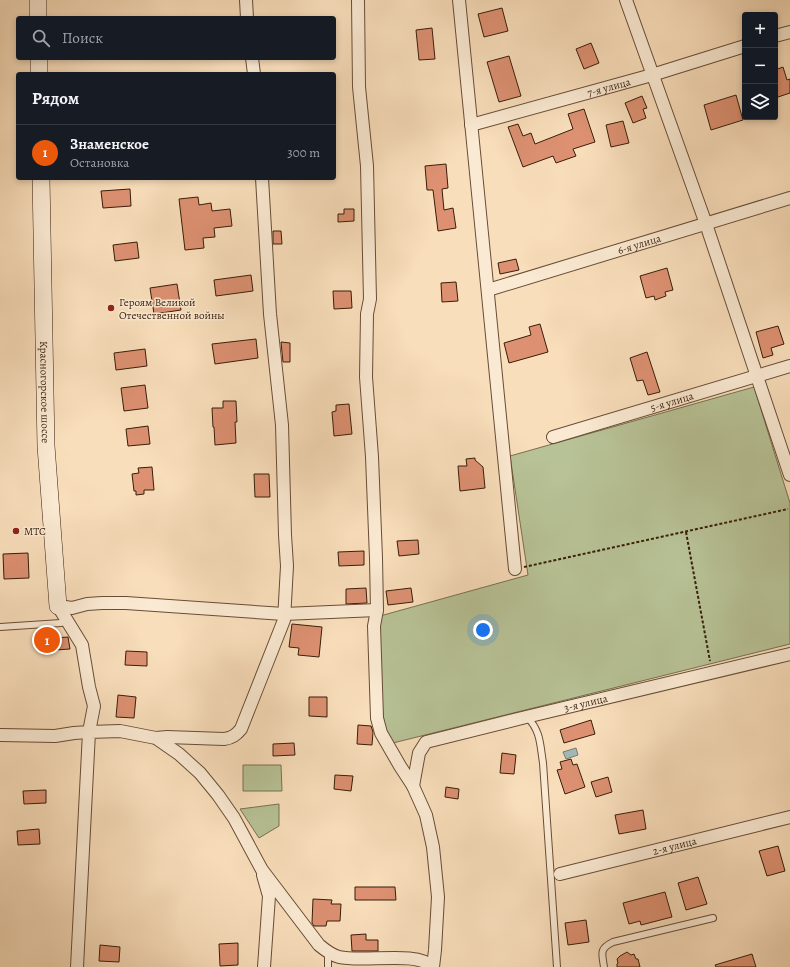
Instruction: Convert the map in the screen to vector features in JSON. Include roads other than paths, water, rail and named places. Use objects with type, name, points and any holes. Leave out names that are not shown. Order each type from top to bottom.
[{"type":"street","points":[[38,0],[38,16]]},
{"type":"street","points":[[246,0],[247,16]]},
{"type":"street","points":[[358,0],[359,87],[367,166],[370,298],[366,377],[372,465],[377,610],[374,626],[377,718],[381,733],[413,786],[426,815],[433,847],[438,898],[433,967]]},
{"type":"street","points":[[459,0],[515,569]]},
{"type":"street","points":[[626,0],[706,224],[790,475]]},
{"type":"street","points":[[778,35],[790,32]]},
{"type":"street","name":"7-я улица","points":[[471,125],[652,75],[742,47]]},
{"type":"street","points":[[39,60],[39,72]]},
{"type":"street","points":[[252,60],[254,72]]},
{"type":"street","name":"Красногорское шоссе","points":[[41,180],[46,446],[58,606]]},
{"type":"street","points":[[0,735],[55,736],[74,733],[120,731],[156,738],[224,739],[232,738],[237,734],[243,724],[284,620],[287,566],[282,425],[270,314],[262,180]]},
{"type":"street","name":"6-я улица","points":[[488,290],[790,198]]},
{"type":"street","name":"5-я улица","points":[[553,437],[790,366]]},
{"type":"street","points":[[58,606],[72,608],[87,604],[126,603],[284,614],[377,610]]},
{"type":"street","points":[[58,606],[61,625]]},
{"type":"street","points":[[58,606],[82,645],[89,687],[94,706],[90,732],[77,967]]},
{"type":"street","name":"3-я улица","points":[[413,786],[419,753],[426,742],[790,654]]},
{"type":"street","points":[[156,738],[179,754],[200,773],[218,795],[234,818],[262,870],[319,945],[338,957],[351,959],[398,958],[421,960],[428,962],[433,967]]},
{"type":"street","name":"2-я улица","points":[[560,874],[790,817]]},
{"type":"street","points":[[262,870],[268,896],[264,967]]},
{"type":"lane","points":[[0,627],[61,625]]},
{"type":"lane","points":[[526,717],[533,723],[538,732],[543,763],[556,967]]},
{"type":"lane","points":[[604,967],[602,953],[605,946],[613,942],[713,918]]},
{"type":"lane","points":[[328,952],[328,967]]},
{"type":"water","points":[[576,748],[578,755],[566,759],[563,752]]},
{"type":"place","name":"Героям Великой Отечественной войны","points":[[111,308]]},
{"type":"place","name":"МТС","points":[[16,531]]},
{"type":"place","name":"Знаменское","points":[[47,640]]}]
